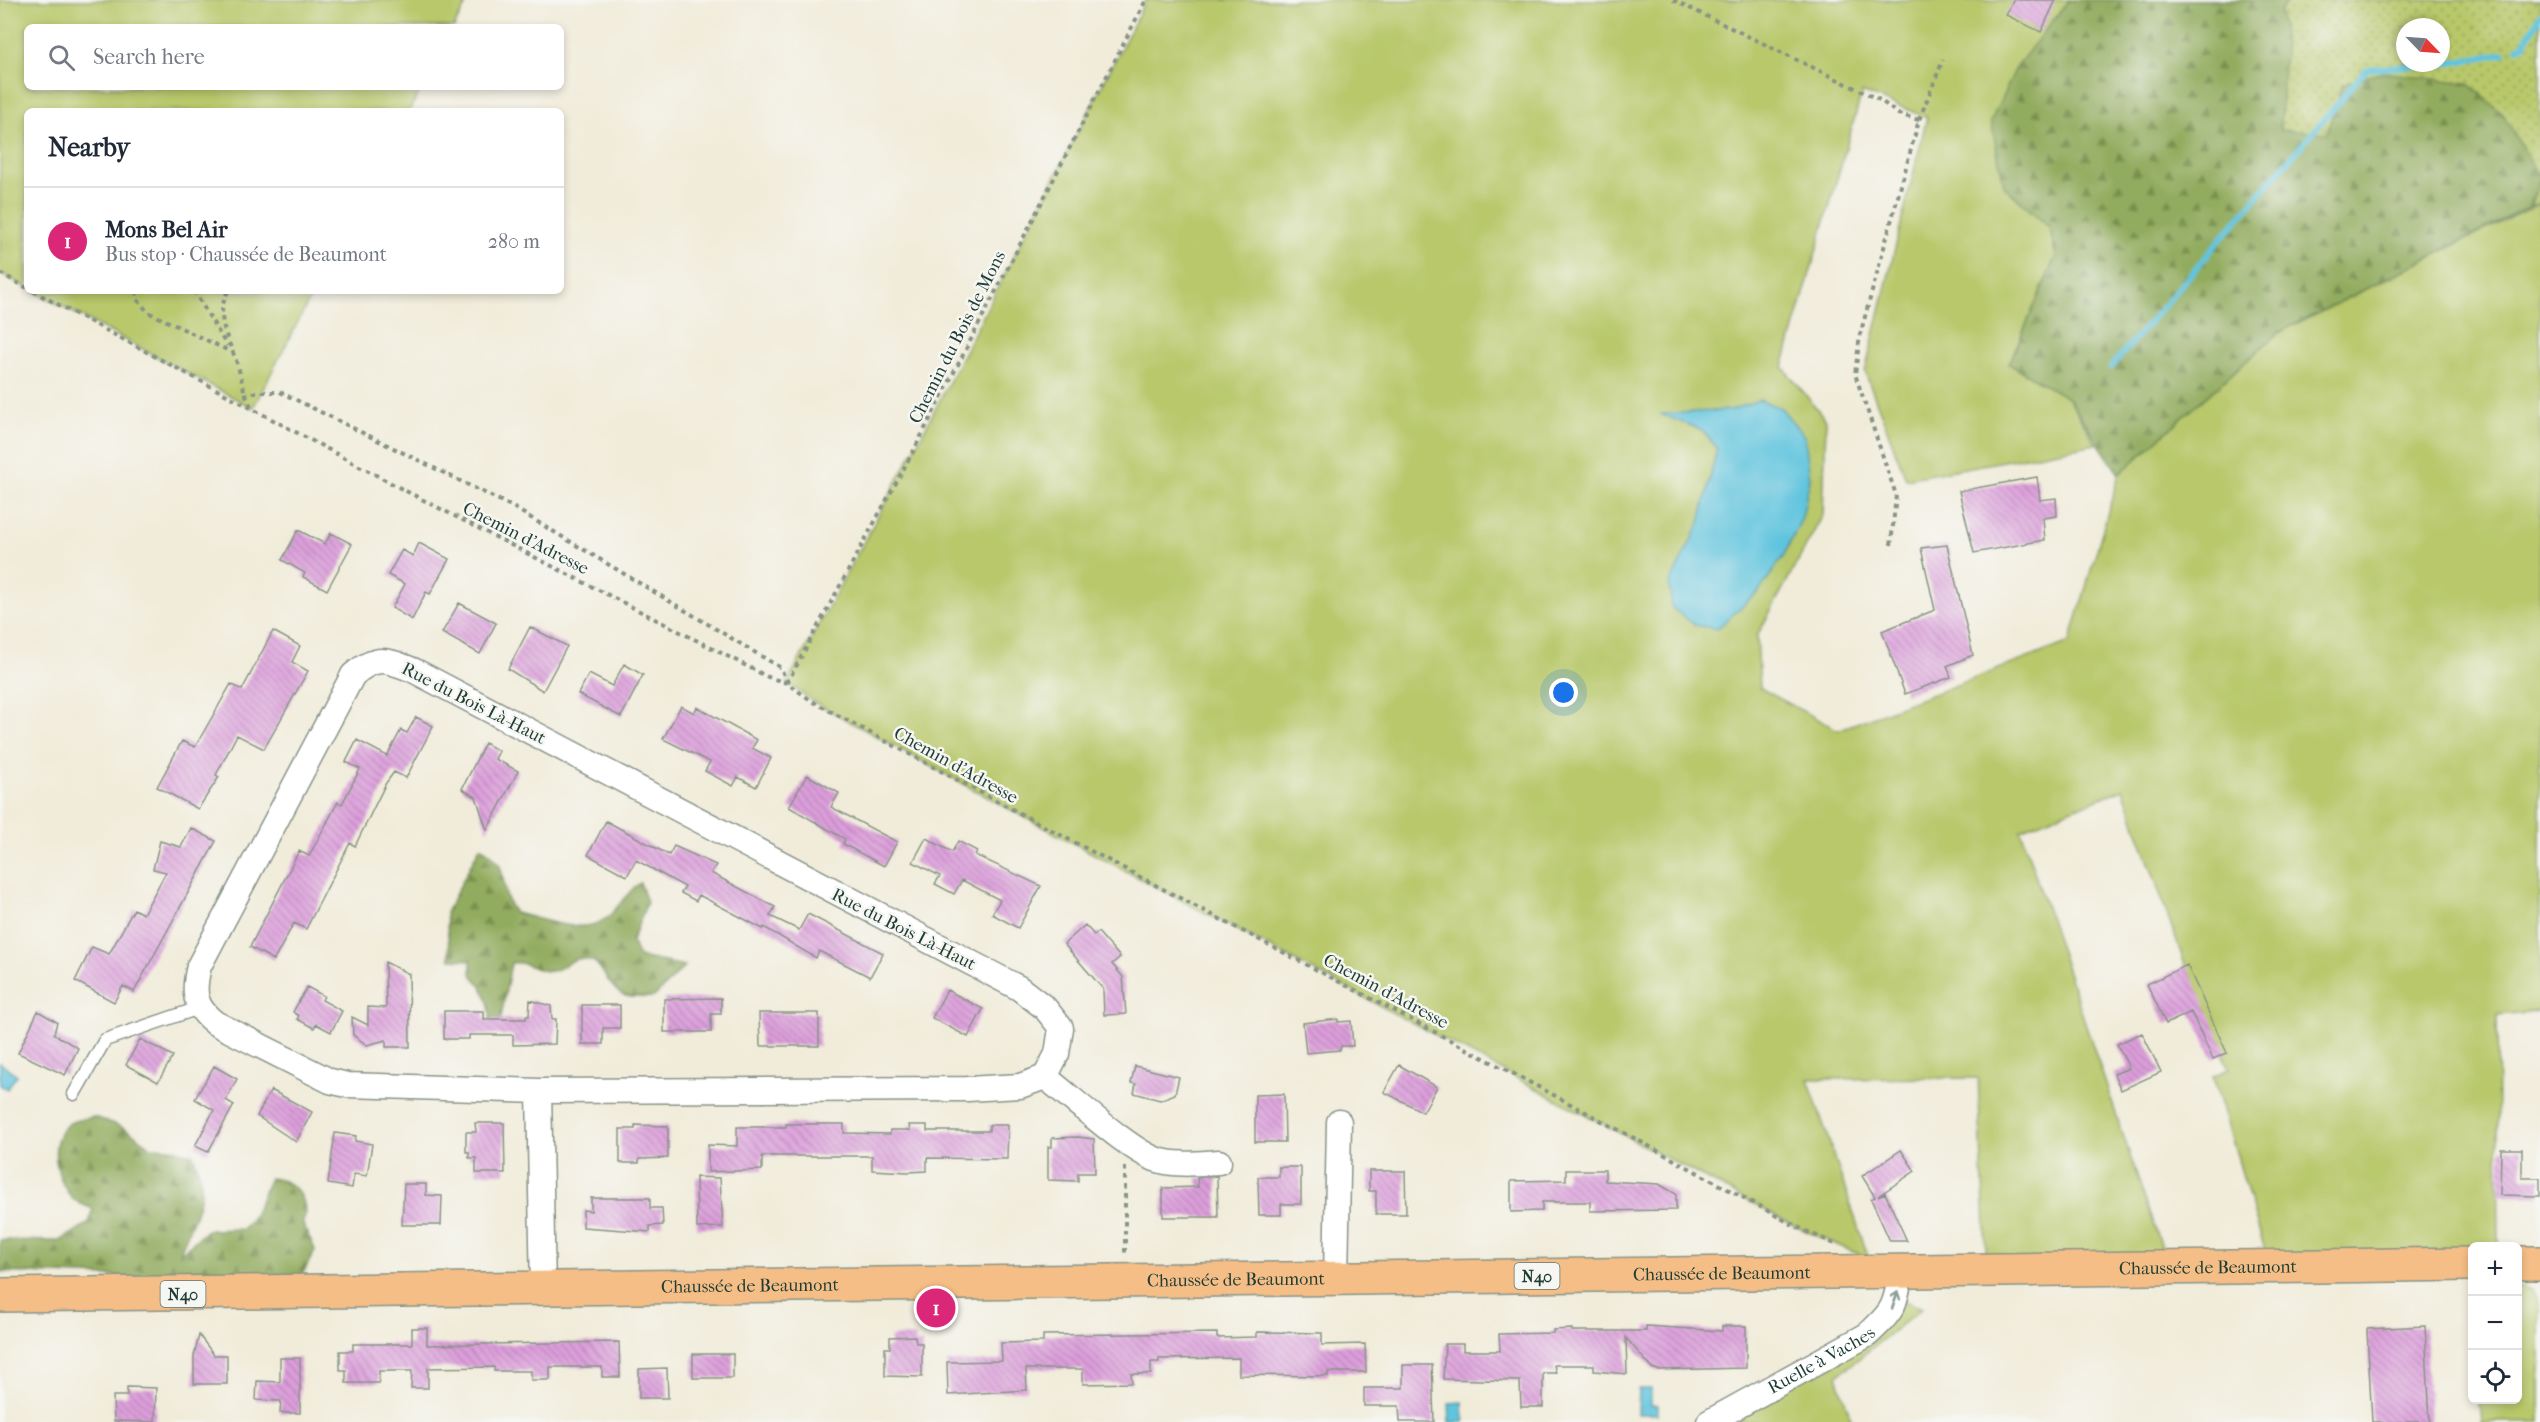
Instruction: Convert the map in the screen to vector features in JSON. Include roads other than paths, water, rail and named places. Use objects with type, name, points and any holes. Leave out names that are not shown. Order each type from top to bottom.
[{"type":"main road","points":[[2522,1263],[2540,1263]]},
{"type":"main road","name":"Chaussée de Beaumont","points":[[0,1295],[2468,1264]]},
{"type":"street","name":"Rue du Bois Là-Haut","points":[[199,1008],[193,988],[199,966],[209,946],[352,675],[365,664],[378,660],[415,671],[1019,988],[1045,1008],[1061,1028],[1057,1054],[1045,1077]]},
{"type":"street","points":[[199,1008],[214,1023],[330,1081],[347,1085],[539,1091],[968,1089],[1020,1086],[1045,1077],[1125,1139],[1157,1160],[1178,1163],[1219,1162]]},
{"type":"street","points":[[539,1091],[543,1289]]},
{"type":"street","points":[[1336,1280],[1339,1122]]},
{"type":"street","name":"Ruelle à Vaches","points":[[1709,1422],[1867,1335],[1888,1316],[1898,1298],[1900,1272]]},
{"type":"lane","points":[[74,1094],[105,1040],[199,1008]]},
{"type":"water","points":[[1759,400],[1781,408],[1805,437],[1810,479],[1802,518],[1783,557],[1760,590],[1717,629],[1695,625],[1672,608],[1669,585],[1700,523],[1717,448],[1702,430],[1660,414],[1731,410]]},
{"type":"water","points":[[0,1063],[17,1075],[7,1089],[0,1085]]},
{"type":"water","points":[[1639,1389],[1651,1389],[1651,1405],[1658,1405],[1658,1414],[1638,1414]]},
{"type":"water","points":[[1463,1402],[1464,1422],[1450,1422],[1449,1403]]},
{"type":"waterway","points":[[2517,48],[2525,43],[2540,15]]},
{"type":"waterway","points":[[2111,367],[2367,69],[2451,63],[2504,53]]},
{"type":"place","name":"Mons Bel Air","points":[[936,1308]]}]
